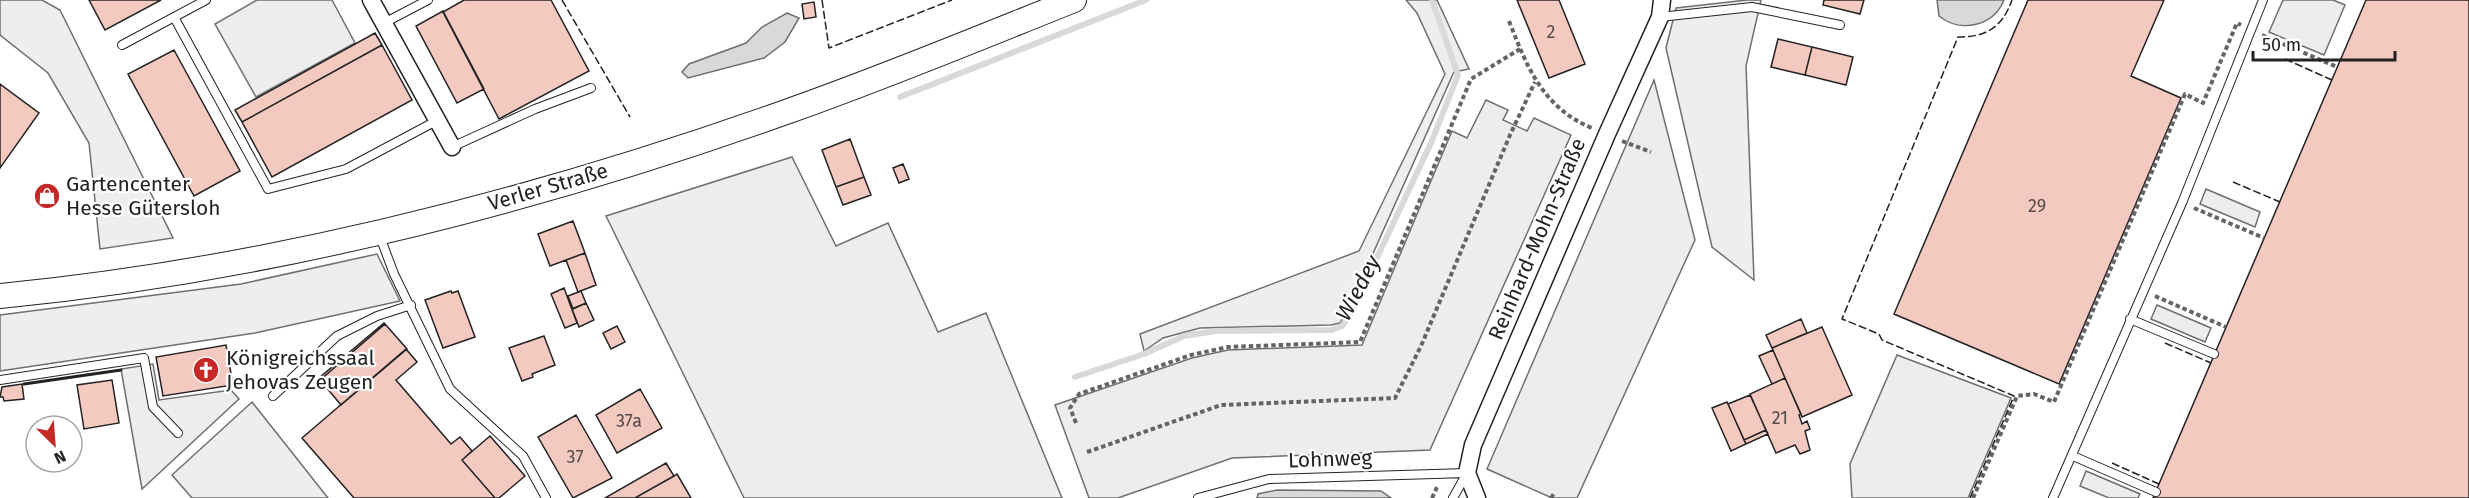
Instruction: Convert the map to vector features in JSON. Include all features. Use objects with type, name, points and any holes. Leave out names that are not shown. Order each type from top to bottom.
[{"type":"main road","name":"Verler Straße","points":[[0,296],[249,261],[378,233],[490,205],[689,145],[880,78],[1074,0]]},
{"type":"street","points":[[371,0],[452,147]]},
{"type":"street","name":"Reinhard-Mohn-Straße","points":[[1467,473],[1473,445],[1615,132],[1660,17],[1662,0]]},
{"type":"street","points":[[1467,473],[1477,498]]},
{"type":"lane","points":[[122,45],[206,0]]},
{"type":"lane","points":[[384,23],[428,0]]},
{"type":"lane","points":[[2053,498],[2182,203],[2263,0]]},
{"type":"lane","points":[[1660,17],[1752,7],[1840,25]]},
{"type":"lane","points":[[174,17],[268,189],[346,169],[438,120]]},
{"type":"lane","points":[[452,147],[535,109],[591,88]]},
{"type":"lane","points":[[378,233],[394,274],[411,304],[450,389],[522,456],[546,498]]},
{"type":"lane","points":[[273,396],[337,336],[377,316],[411,304]]},
{"type":"lane","points":[[2130,319],[2214,354]]},
{"type":"lane","points":[[0,380],[144,358],[153,407],[178,433]]},
{"type":"lane","points":[[2073,456],[2156,492]]},
{"type":"lane","points":[[1453,498],[1467,473]]},
{"type":"lane","name":"Lohnweg","points":[[1198,498],[1269,478],[1467,473]]},
{"type":"path","points":[[1509,21],[1536,82],[1554,105],[1576,121],[1615,132]]},
{"type":"path","points":[[1973,498],[2017,396],[2034,394],[2054,402],[2185,94],[2204,103],[2237,23],[2337,67]]},
{"type":"path","points":[[1076,423],[1070,408],[1079,394],[1191,355],[1228,347],[1360,342],[1471,79],[1520,49]]},
{"type":"path","points":[[1087,452],[1221,405],[1395,398],[1421,346],[1510,135],[1536,82]]},
{"type":"path","points":[[1630,144],[1651,152]]},
{"type":"path","points":[[2182,203],[2264,238]]},
{"type":"path","points":[[2143,291],[2226,327]]},
{"type":"path","points":[[1551,498],[1555,492]]},
{"type":"shaded area","points":[[0,0],[42,0],[60,10],[173,238],[100,249],[89,143],[48,73],[0,35]]},
{"type":"shaded area","points":[[257,0],[332,0],[355,43],[256,97],[215,24]]},
{"type":"shaded area","points":[[1406,0],[1437,0],[1469,69],[1454,72],[1340,323],[1200,328],[1163,338],[1144,351],[1140,334],[1359,251],[1445,74],[1417,13]]},
{"type":"shaded area","points":[[1761,0],[1746,66],[1754,280],[1712,247],[1666,48],[1676,8]]},
{"type":"shaded area","points":[[1937,0],[2004,0],[1992,16],[1966,26],[1947,21],[1939,16]]},
{"type":"shaded area","points":[[2283,0],[2333,0],[2345,5],[2324,55],[2269,32]]},
{"type":"shaded area","points":[[787,13],[799,18],[785,42],[764,58],[688,78],[682,72],[689,64],[746,43],[762,27]]},
{"type":"shaded area","points":[[1654,80],[1695,240],[1577,498],[1552,498],[1487,469]]},
{"type":"shaded area","points":[[1486,100],[1508,110],[1503,120],[1527,131],[1534,118],[1571,135],[1430,450],[1232,458],[1118,498],[1089,498],[1055,405],[1192,358],[1228,350],[1362,345],[1452,131],[1467,138]]},
{"type":"shaded area","points":[[792,157],[836,246],[888,223],[938,332],[986,313],[1062,498],[744,498],[606,216]]},
{"type":"shaded area","points":[[2206,189],[2260,212],[2255,227],[2200,204]]},
{"type":"shaded area","points":[[377,254],[400,301],[255,333],[0,371],[0,315],[241,284]]},
{"type":"shaded area","points":[[2157,305],[2211,328],[2205,342],[2151,319]]},
{"type":"shaded area","points":[[1897,355],[2011,398],[1968,498],[1852,498],[1850,464]]},
{"type":"shaded area","points":[[153,364],[159,400],[231,390],[239,399],[142,489],[121,369]]},
{"type":"shaded area","points":[[252,402],[328,498],[192,498],[172,475]]},
{"type":"shaded area","points":[[2086,471],[2140,494],[2138,498],[2109,498],[2080,486]]},
{"type":"shaded area","points":[[1277,490],[1381,491],[1391,498],[1257,498],[1258,494]]},
{"type":"building","points":[[89,0],[161,0],[105,30]]},
{"type":"building","points":[[464,0],[551,0],[589,71],[499,119],[443,12]]},
{"type":"building","points":[[1517,0],[1559,0],[1585,64],[1549,78]]},
{"type":"building","points":[[1824,0],[1864,0],[1860,14],[1823,5]]},
{"type":"building","points":[[2028,0],[2164,0],[2131,76],[2181,98],[2059,384],[1894,314]]},
{"type":"building","points":[[2366,0],[2469,0],[2469,498],[2153,498]]},
{"type":"building","points":[[814,2],[816,17],[804,19],[802,4]]},
{"type":"building","points":[[443,11],[484,89],[457,103],[416,26]]},
{"type":"building","points":[[375,33],[382,45],[242,122],[235,110]]},
{"type":"building","points":[[1778,39],[1812,47],[1805,75],[1771,67]]},
{"type":"building","points":[[382,45],[412,100],[272,177],[242,122]]},
{"type":"building","points":[[1812,47],[1853,57],[1846,85],[1805,75]]},
{"type":"building","points":[[174,50],[240,171],[194,196],[128,74]]},
{"type":"building","points":[[0,84],[39,113],[0,168]]},
{"type":"building","points":[[850,139],[864,177],[836,187],[822,150]]},
{"type":"building","points":[[903,164],[909,179],[899,183],[893,168]]},
{"type":"building","points":[[864,177],[871,195],[843,205],[836,187]]},
{"type":"building","points":[[573,221],[585,253],[550,266],[538,234]]},
{"type":"building","points":[[585,253],[596,285],[578,292],[566,260]]},
{"type":"building","points":[[564,288],[577,323],[565,328],[551,294]]},
{"type":"building","points":[[451,291],[452,293],[458,291],[475,337],[443,348],[425,300]]},
{"type":"building","points":[[581,291],[586,303],[573,309],[568,296]]},
{"type":"building","points":[[586,303],[594,320],[579,327],[572,309]]},
{"type":"building","points":[[1801,319],[1807,333],[1772,348],[1766,335]]},
{"type":"building","points":[[385,324],[320,380],[319,378]]},
{"type":"building","points":[[385,324],[407,349],[341,405],[320,380]]},
{"type":"building","points":[[617,326],[625,342],[611,349],[603,333]]},
{"type":"building","points":[[1822,327],[1852,395],[1802,417],[1772,348]]},
{"type":"building","points":[[544,336],[555,365],[532,374],[533,377],[522,381],[509,348]]},
{"type":"building","points":[[226,345],[233,385],[163,396],[156,357]]},
{"type":"building","points":[[406,349],[417,362],[396,380],[451,444],[460,437],[472,451],[462,460],[495,498],[354,498],[302,438]]},
{"type":"building","points":[[1773,350],[1785,378],[1772,384],[1759,356]]},
{"type":"building","points":[[1785,378],[1801,414],[1799,415],[1802,424],[1807,421],[1810,429],[1805,431],[1810,450],[1800,454],[1795,445],[1776,453],[1750,394]]},
{"type":"building","points":[[112,380],[119,423],[84,429],[84,414],[82,414],[77,385]]},
{"type":"building","points":[[22,384],[24,399],[4,401],[3,397],[0,397],[2,387]]},
{"type":"building","points":[[640,389],[662,428],[617,453],[596,415]]},
{"type":"building","points":[[1750,395],[1766,430],[1744,440],[1728,404]]},
{"type":"building","points":[[1727,402],[1746,444],[1731,451],[1712,408]]},
{"type":"building","points":[[576,415],[612,478],[573,498],[538,437]]},
{"type":"building","points":[[1766,430],[1768,434],[1746,444],[1744,440]]},
{"type":"building","points":[[490,436],[525,476],[499,498],[495,498],[462,460]]},
{"type":"building","points":[[666,463],[674,476],[635,498],[605,498]]},
{"type":"building","points":[[677,474],[691,498],[635,498],[674,476]]},
{"type":"waterway","points":[[900,97],[1146,0]]},
{"type":"waterway","name":"Wiedey","points":[[1075,377],[1144,354],[1184,336],[1216,331],[1332,330],[1342,326],[1351,313],[1431,143],[1458,75],[1432,0]]},
{"type":"fence","points":[[562,0],[630,117]]},
{"type":"fence","points":[[822,0],[829,48],[952,0]]},
{"type":"fence","points":[[1970,498],[2014,396],[1882,340],[1879,334],[1842,319],[1958,37],[1977,35],[1992,29],[2003,18],[2012,0]]},
{"type":"fence","points":[[2285,59],[2332,80]]},
{"type":"fence","points":[[2233,182],[2280,202]]},
{"type":"fence","points":[[2165,343],[2211,363]]},
{"type":"fence","points":[[2112,463],[2159,484]]},
{"type":"wall","points":[[24,384],[121,370]]},
{"type":"place","name":"Gartencenter Hesse Gütersloh","points":[[47,196]]},
{"type":"place","name":"Königreichssaal Jehovas Zeugen","points":[[206,370]]}]
